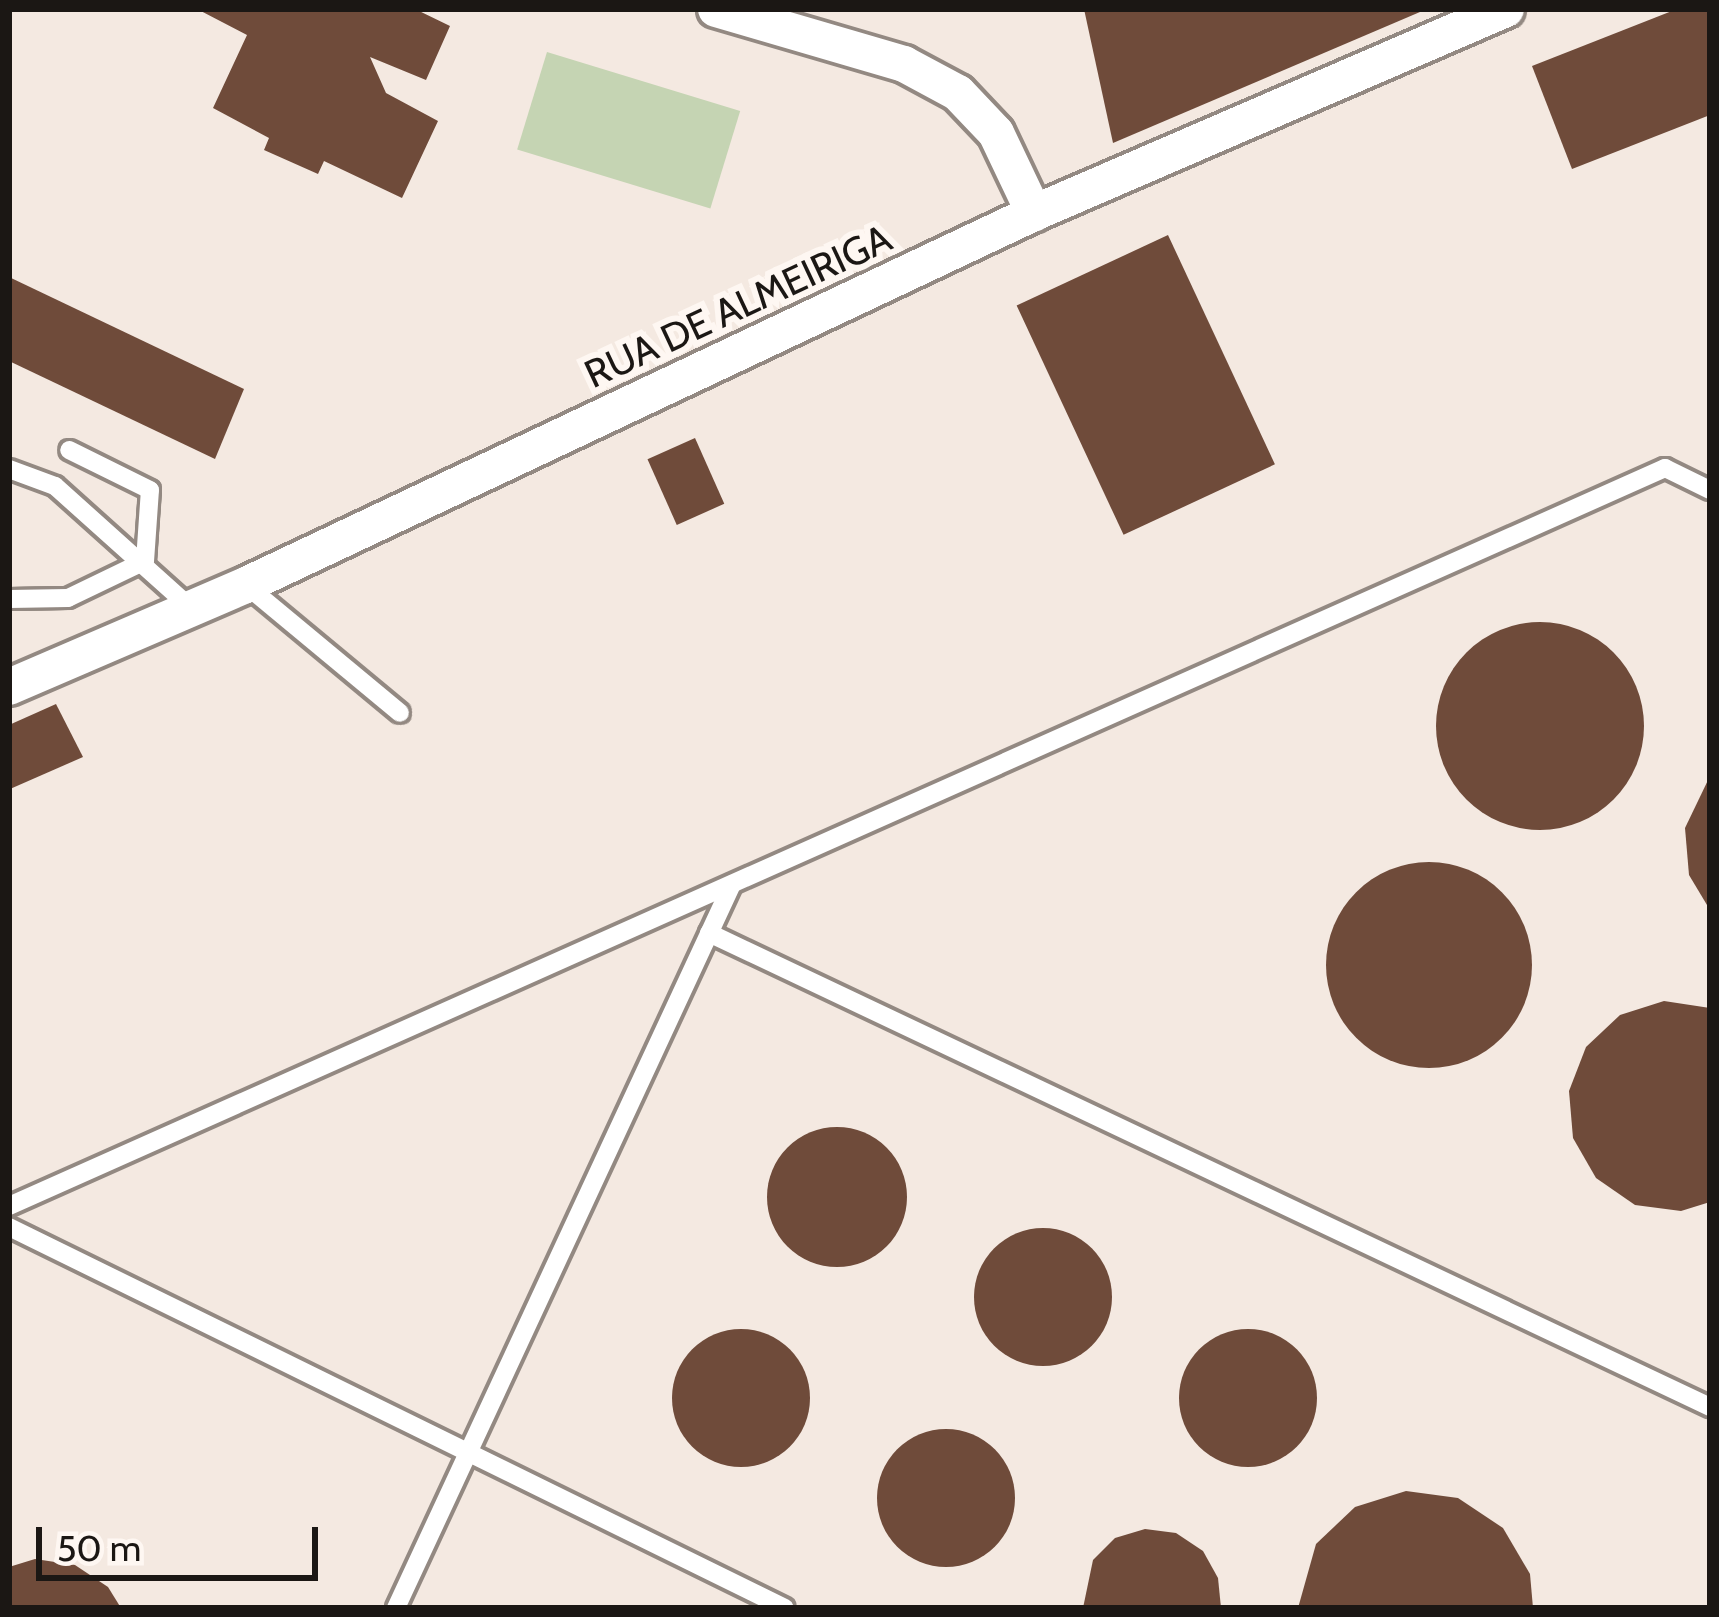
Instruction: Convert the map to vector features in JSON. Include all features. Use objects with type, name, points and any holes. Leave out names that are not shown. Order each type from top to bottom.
[{"type":"street","points":[[716,9],[904,64],[958,93],[996,133],[1034,213]]},
{"type":"street","name":"RUA DE ALMEIRIGA","points":[[9,687],[246,585],[1034,213],[1506,9]]},
{"type":"lane","points":[[69,450],[150,490],[145,561]]},
{"type":"lane","points":[[9,1206],[1665,468],[1710,490]]},
{"type":"lane","points":[[9,470],[55,486],[145,561],[192,609]]},
{"type":"lane","points":[[9,599],[68,598],[145,561]]},
{"type":"lane","points":[[246,585],[400,713]]},
{"type":"lane","points":[[396,1608],[732,884]]},
{"type":"lane","points":[[709,933],[1710,1407]]},
{"type":"lane","points":[[9,1227],[785,1608]]},
{"type":"green space","points":[[547,52],[740,111],[710,209],[517,150]]},
{"type":"building","points":[[197,9],[415,9],[450,26],[426,80],[370,57],[386,93],[438,121],[402,198],[324,161],[318,174],[264,150],[269,138],[213,108],[247,35]]},
{"type":"building","points":[[1084,9],[1427,9],[1113,143]]},
{"type":"building","points":[[1677,9],[1710,9],[1710,115],[1572,169],[1532,66]]},
{"type":"building","points":[[1168,235],[1275,464],[1124,535],[1017,306]]},
{"type":"building","points":[[9,277],[244,389],[215,459],[9,361]]},
{"type":"building","points":[[695,438],[724,504],[677,525],[647,459]]},
{"type":"building","points":[[1540,622],[1580,630],[1613,653],[1636,686],[1644,726],[1636,766],[1613,799],[1580,822],[1540,830],[1500,822],[1467,799],[1444,766],[1436,726],[1444,686],[1467,653],[1500,630]]},
{"type":"building","points":[[56,704],[83,757],[10,789],[9,725]]},
{"type":"building","points":[[1710,776],[1710,910],[1689,875],[1685,828]]},
{"type":"building","points":[[1429,862],[1468,870],[1502,892],[1524,926],[1532,965],[1524,1004],[1502,1038],[1468,1060],[1429,1068],[1390,1060],[1356,1038],[1334,1004],[1326,965],[1334,926],[1356,892],[1390,870]]},
{"type":"building","points":[[1664,1001],[1710,1008],[1710,1202],[1681,1211],[1635,1205],[1596,1178],[1573,1138],[1569,1091],[1586,1047],[1620,1015]]},
{"type":"building","points":[[837,1127],[864,1133],[886,1148],[901,1170],[907,1197],[901,1224],[886,1246],[864,1261],[837,1267],[810,1261],[788,1246],[773,1224],[767,1197],[773,1170],[788,1148],[810,1133]]},
{"type":"building","points":[[1043,1228],[1070,1233],[1092,1248],[1107,1270],[1112,1297],[1107,1324],[1092,1346],[1070,1361],[1043,1366],[1016,1361],[994,1346],[979,1324],[974,1297],[979,1270],[994,1248],[1016,1233]]},
{"type":"building","points":[[741,1329],[768,1334],[790,1349],[805,1371],[810,1398],[805,1425],[790,1447],[768,1462],[741,1467],[714,1462],[692,1447],[677,1425],[672,1398],[677,1371],[692,1349],[714,1334]]},
{"type":"building","points":[[1248,1329],[1275,1334],[1297,1349],[1312,1371],[1317,1398],[1312,1425],[1297,1447],[1275,1462],[1248,1467],[1221,1462],[1199,1447],[1184,1425],[1179,1398],[1184,1371],[1199,1349],[1221,1334]]},
{"type":"building","points":[[946,1429],[973,1434],[995,1449],[1010,1471],[1015,1498],[1010,1525],[995,1547],[973,1562],[946,1567],[919,1562],[897,1547],[882,1525],[877,1498],[882,1471],[897,1449],[919,1434]]},
{"type":"building","points":[[1406,1491],[1458,1498],[1503,1528],[1530,1574],[1533,1608],[1298,1608],[1316,1544],[1355,1507]]},
{"type":"building","points":[[1145,1529],[1176,1533],[1203,1551],[1218,1578],[1221,1608],[1083,1608],[1093,1560],[1115,1538]]},
{"type":"building","points":[[35,1559],[75,1565],[108,1587],[121,1608],[9,1608],[9,1567]]}]
